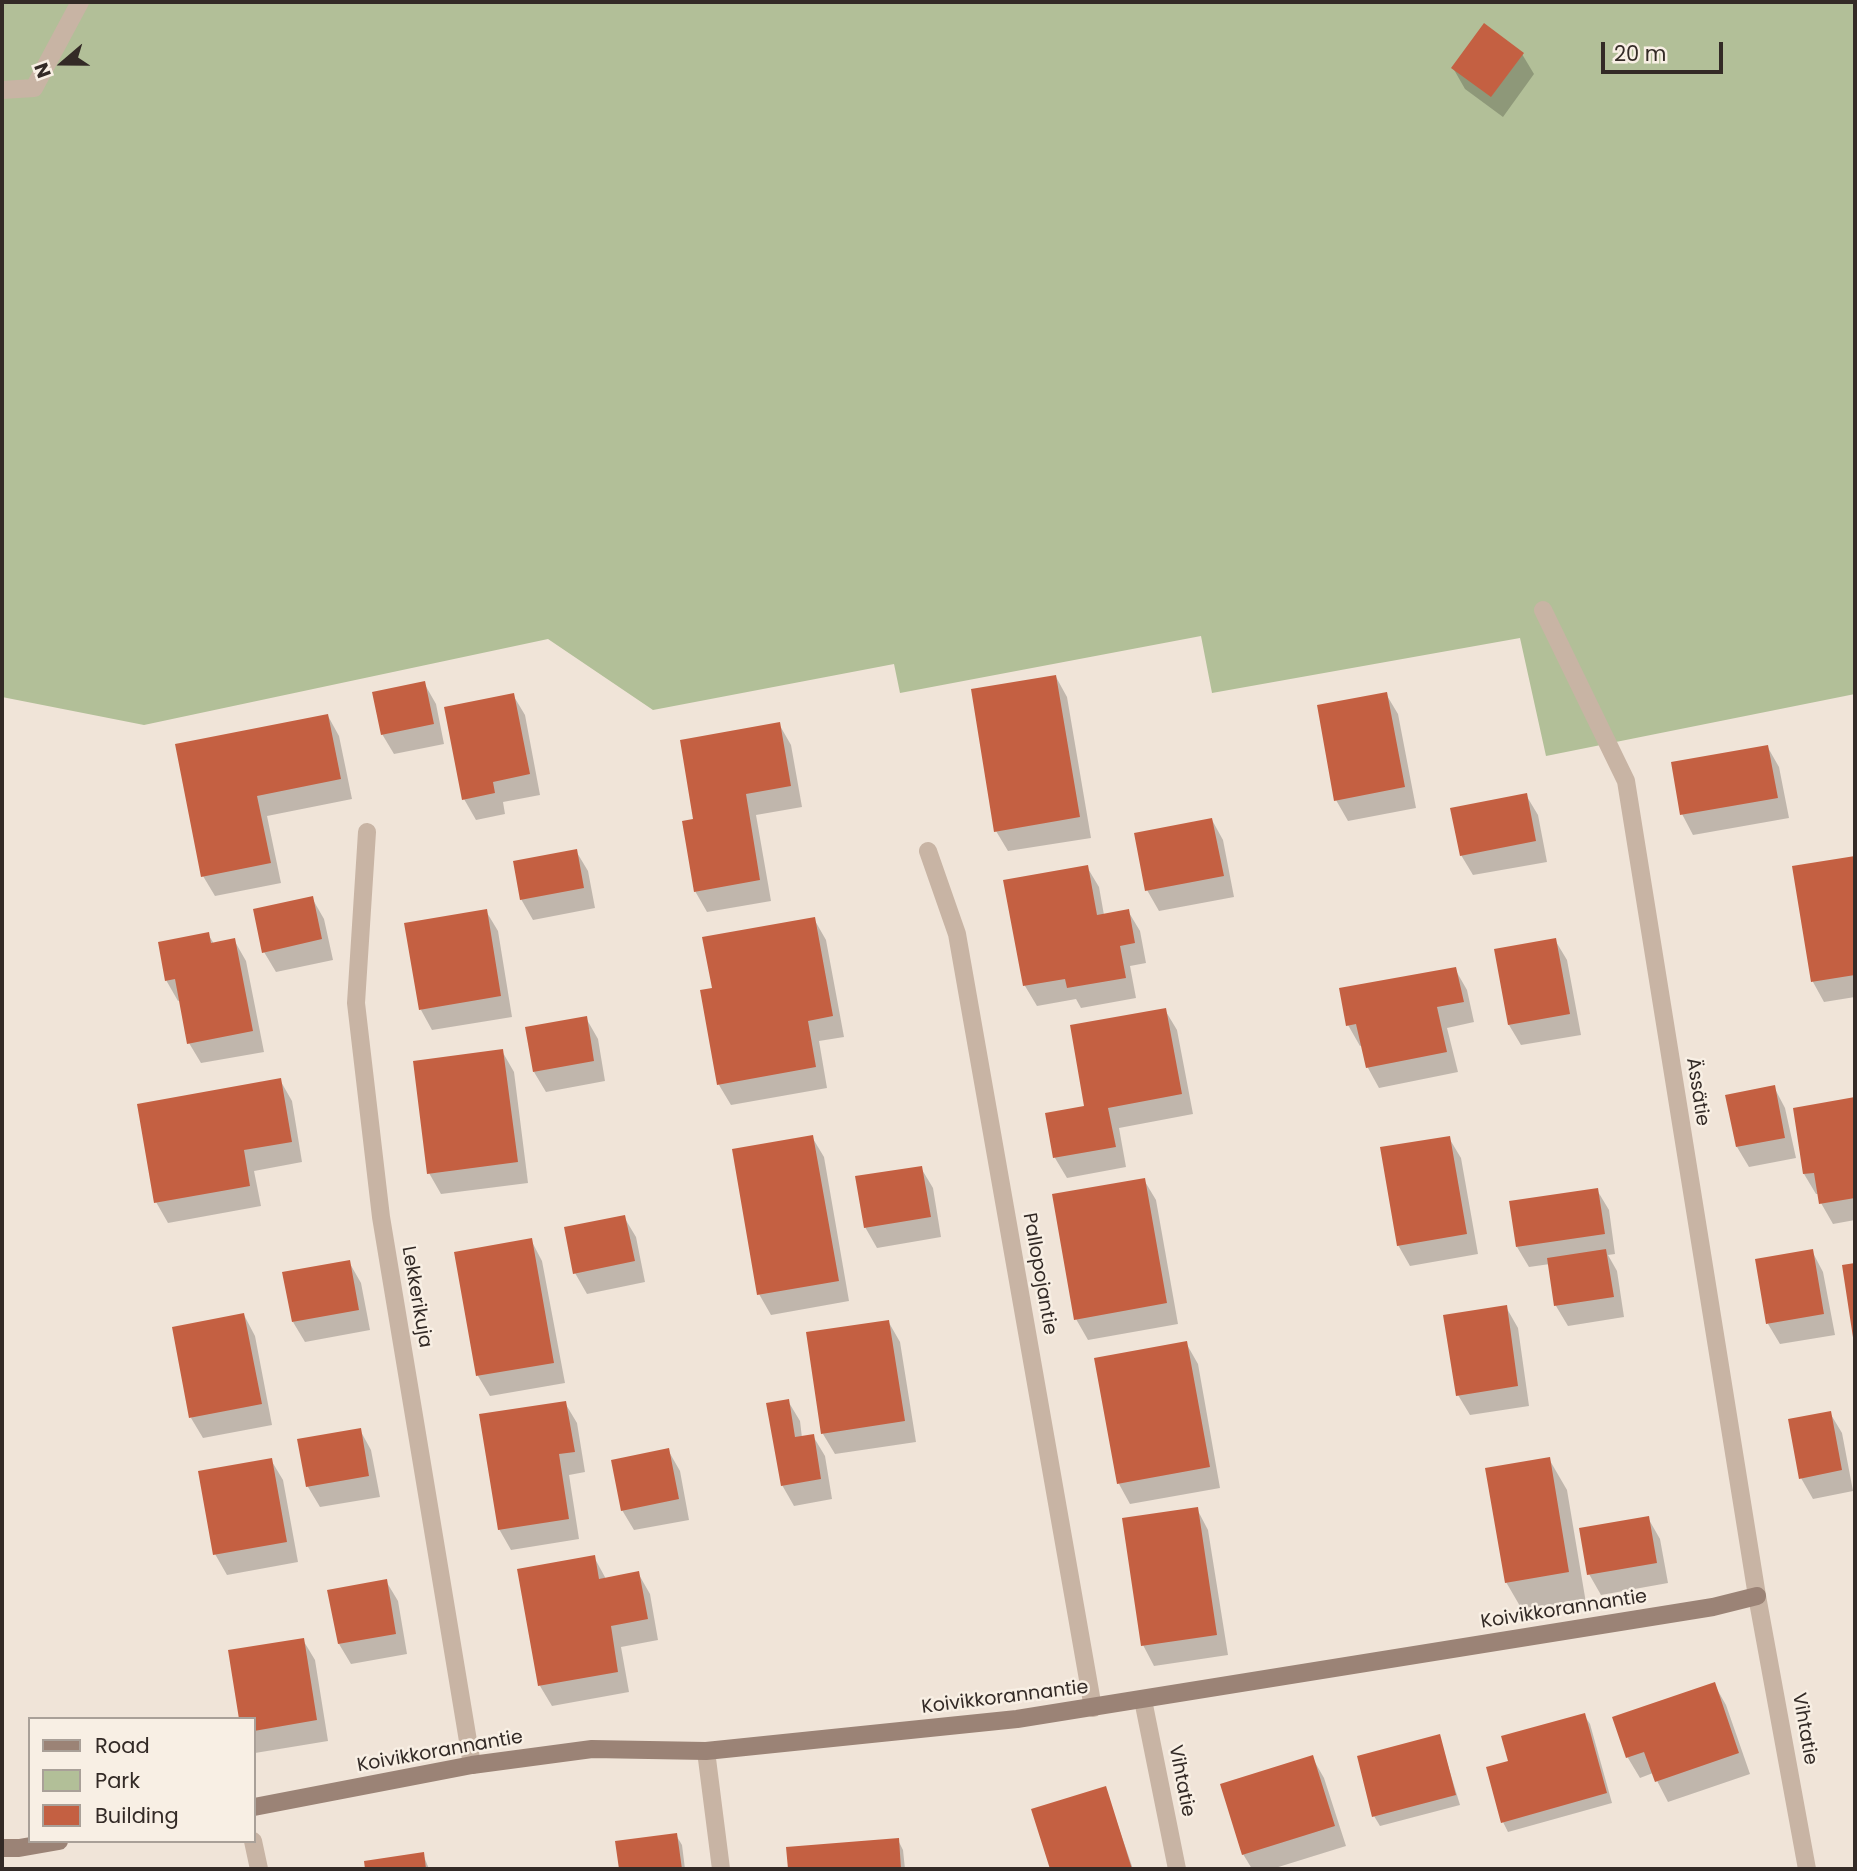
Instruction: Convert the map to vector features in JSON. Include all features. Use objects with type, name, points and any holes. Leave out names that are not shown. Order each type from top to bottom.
[{"type":"street","points":[[2,90],[34,88],[80,2]]},
{"type":"street","name":"Ässätie","points":[[1543,610],[1626,782],[1757,1596]]},
{"type":"street","name":"Lekkerikuja","points":[[367,832],[356,1003],[381,1217],[472,1765]]},
{"type":"street","name":"Pallopojantie","points":[[928,851],[957,934],[1093,1708]]},
{"type":"street","name":"Koivikkorannantie","points":[[256,1807],[472,1765],[592,1749],[706,1751],[1003,1721],[1713,1607],[1757,1596]]},
{"type":"street","name":"Vihtatie","points":[[1757,1596],[1807,1869]]},
{"type":"street","name":"Vihtatie","points":[[1143,1700],[1177,1869]]},
{"type":"street","points":[[706,1751],[721,1869]]},
{"type":"street","points":[[2,1848],[48,1843]]},
{"type":"street","points":[[253,1843],[259,1869]]},
{"type":"green space","points":[[2,2],[1855,2],[1855,694],[1546,756],[1520,638],[1212,693],[1201,636],[900,693],[894,664],[653,710],[548,639],[144,725],[2,697]]},
{"type":"building","points":[[1484,23],[1524,53],[1491,97],[1451,68]]},
{"type":"building","points":[[1056,675],[1080,817],[994,832],[971,689]]},
{"type":"building","points":[[425,681],[434,724],[381,735],[372,692]]},
{"type":"building","points":[[1387,692],[1405,787],[1334,801],[1317,705]]},
{"type":"building","points":[[514,693],[530,774],[493,782],[495,793],[462,800],[444,707]]},
{"type":"building","points":[[328,714],[341,779],[257,796],[271,863],[201,877],[175,744]]},
{"type":"building","points":[[780,722],[791,786],[746,794],[760,880],[694,892],[682,821],[693,819],[680,740]]},
{"type":"building","points":[[1768,745],[1778,798],[1680,815],[1671,762]]},
{"type":"building","points":[[1527,793],[1536,841],[1460,856],[1450,808]]},
{"type":"building","points":[[1212,818],[1224,876],[1145,891],[1134,833]]},
{"type":"building","points":[[577,849],[584,888],[520,900],[513,861]]},
{"type":"building","points":[[1855,856],[1855,975],[1811,982],[1792,866]]},
{"type":"building","points":[[1088,865],[1097,915],[1129,909],[1135,943],[1120,946],[1126,978],[1067,988],[1065,979],[1023,986],[1003,880]]},
{"type":"building","points":[[313,896],[322,939],[262,953],[253,909]]},
{"type":"building","points":[[487,909],[501,996],[419,1010],[404,923]]},
{"type":"building","points":[[815,917],[833,1016],[808,1021],[816,1067],[717,1085],[700,990],[712,988],[702,937]]},
{"type":"building","points":[[209,932],[211,943],[235,938],[253,1031],[187,1044],[175,979],[165,981],[158,942]]},
{"type":"building","points":[[1556,938],[1570,1014],[1508,1025],[1494,949]]},
{"type":"building","points":[[1456,967],[1464,1002],[1437,1007],[1447,1052],[1366,1068],[1356,1024],[1346,1026],[1339,988]]},
{"type":"building","points":[[1166,1008],[1182,1094],[1108,1108],[1116,1147],[1053,1158],[1045,1113],[1084,1106],[1070,1025]]},
{"type":"building","points":[[587,1016],[594,1061],[533,1072],[525,1027]]},
{"type":"building","points":[[503,1049],[518,1162],[427,1174],[413,1061]]},
{"type":"building","points":[[281,1078],[292,1142],[244,1150],[250,1186],[154,1203],[137,1104]]},
{"type":"building","points":[[1775,1085],[1785,1138],[1736,1147],[1725,1095]]},
{"type":"building","points":[[1855,1097],[1855,1198],[1819,1204],[1814,1173],[1803,1174],[1793,1108]]},
{"type":"building","points":[[813,1135],[839,1281],[757,1295],[732,1149]]},
{"type":"building","points":[[1450,1136],[1467,1234],[1397,1246],[1380,1147]]},
{"type":"building","points":[[922,1166],[931,1217],[864,1228],[855,1176]]},
{"type":"building","points":[[1145,1178],[1167,1303],[1074,1320],[1052,1194]]},
{"type":"building","points":[[1598,1188],[1605,1234],[1516,1247],[1509,1201]]},
{"type":"building","points":[[625,1215],[635,1261],[573,1274],[564,1227]]},
{"type":"building","points":[[532,1238],[554,1363],[476,1376],[454,1252]]},
{"type":"building","points":[[1606,1249],[1614,1297],[1554,1306],[1547,1258]]},
{"type":"building","points":[[1813,1249],[1824,1314],[1766,1324],[1755,1259]]},
{"type":"building","points":[[350,1260],[359,1310],[292,1322],[282,1272]]},
{"type":"building","points":[[1855,1263],[1855,1344],[1854,1344],[1842,1265]]},
{"type":"building","points":[[1507,1305],[1518,1386],[1456,1396],[1443,1315]]},
{"type":"building","points":[[244,1313],[262,1404],[189,1418],[172,1327]]},
{"type":"building","points":[[889,1320],[905,1421],[821,1434],[806,1332]]},
{"type":"building","points":[[1187,1341],[1210,1467],[1117,1484],[1094,1358]]},
{"type":"building","points":[[789,1399],[795,1437],[814,1434],[821,1479],[781,1486],[766,1403]]},
{"type":"building","points":[[566,1401],[575,1452],[559,1454],[569,1519],[498,1530],[479,1414]]},
{"type":"building","points":[[1831,1411],[1842,1470],[1799,1479],[1788,1419]]},
{"type":"building","points":[[361,1428],[369,1476],[306,1487],[297,1439]]},
{"type":"building","points":[[669,1448],[679,1499],[621,1511],[611,1460]]},
{"type":"building","points":[[1550,1457],[1569,1572],[1505,1583],[1485,1468]]},
{"type":"building","points":[[272,1458],[287,1542],[213,1555],[198,1471]]},
{"type":"building","points":[[1198,1507],[1217,1635],[1141,1646],[1122,1518]]},
{"type":"building","points":[[1649,1516],[1657,1563],[1587,1575],[1579,1528]]},
{"type":"building","points":[[595,1555],[599,1579],[639,1571],[648,1619],[611,1626],[618,1672],[538,1686],[517,1569]]},
{"type":"building","points":[[387,1579],[396,1634],[338,1644],[327,1590]]},
{"type":"building","points":[[304,1638],[317,1720],[256,1731],[256,1717],[239,1717],[228,1650]]},
{"type":"building","points":[[1715,1682],[1739,1753],[1655,1782],[1644,1752],[1626,1758],[1612,1717]]},
{"type":"building","points":[[1585,1713],[1607,1793],[1501,1823],[1486,1767],[1508,1761],[1501,1736]]},
{"type":"building","points":[[1440,1734],[1456,1795],[1372,1817],[1357,1756]]},
{"type":"building","points":[[1313,1755],[1335,1826],[1242,1855],[1220,1784]]},
{"type":"building","points":[[1106,1786],[1132,1869],[1050,1869],[1031,1809]]},
{"type":"building","points":[[677,1833],[682,1869],[619,1869],[615,1841]]},
{"type":"building","points":[[899,1838],[901,1869],[788,1869],[786,1847]]},
{"type":"building","points":[[424,1852],[426,1869],[365,1869],[364,1861]]}]
